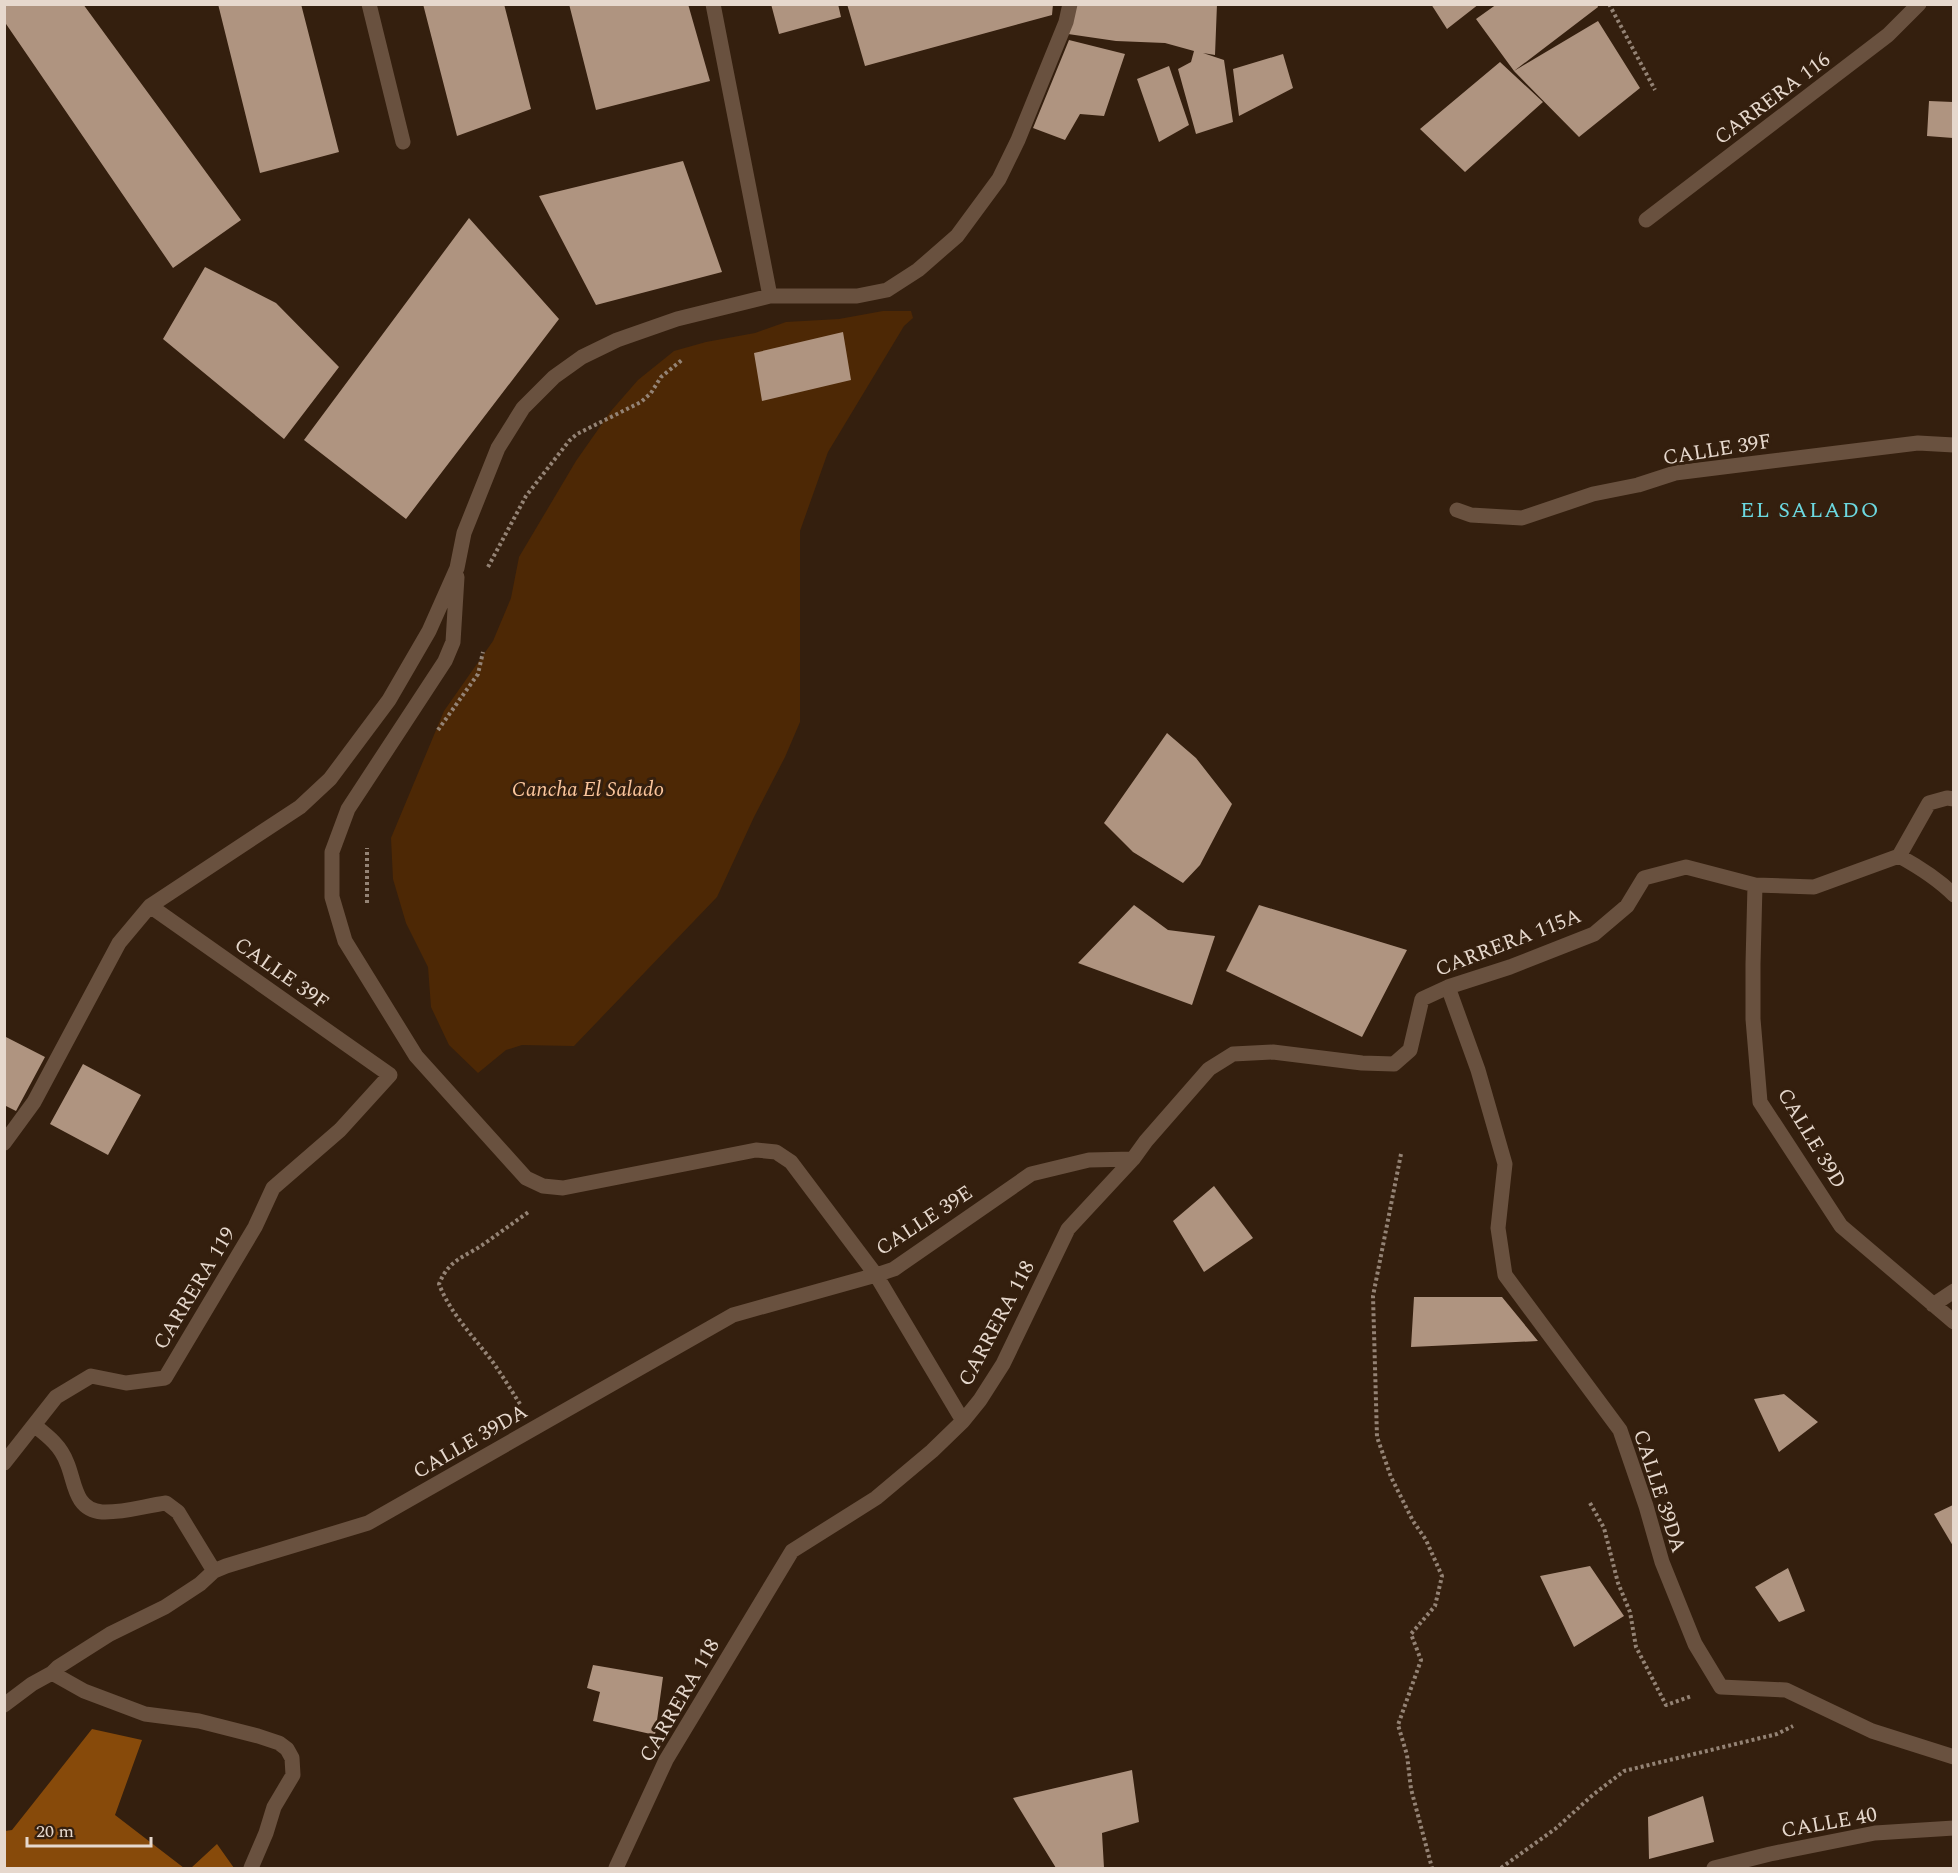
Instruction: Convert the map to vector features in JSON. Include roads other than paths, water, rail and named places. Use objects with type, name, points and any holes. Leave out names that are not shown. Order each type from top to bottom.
[{"type":"street","points":[[369,4],[403,142]]},
{"type":"street","points":[[713,4],[770,296]]},
{"type":"street","points":[[963,1421],[876,1275],[791,1162],[776,1152],[756,1150],[563,1188],[543,1186],[526,1178],[416,1056],[345,941],[332,897],[332,852],[348,809],[446,661],[453,642],[457,568],[464,533],[498,448],[523,408],[554,376],[582,357],[617,340],[677,319],[770,296],[856,296],[887,290],[918,270],[957,236],[999,179],[1018,140],[1066,22],[1070,4]]},
{"type":"street","name":"CARRERA 116","points":[[1646,220],[1888,35],[1919,4]]},
{"type":"street","name":"CALLE 39F","points":[[1457,510],[1471,515],[1522,518],[1593,494],[1638,485],[1675,473],[1918,443],[1953,445]]},
{"type":"street","points":[[4,1143],[34,1102],[119,944],[150,906],[300,807],[330,779],[389,700],[429,631],[457,568]]},
{"type":"street","points":[[1953,799],[1947,798],[1929,803],[1899,856],[1943,885],[1953,895]]},
{"type":"street","name":"CARRERA 115A","points":[[1233,1054],[1273,1052],[1362,1063],[1394,1064],[1410,1050],[1422,999],[1448,987],[1510,967],[1594,934],[1627,906],[1644,878],[1686,867],[1755,885],[1814,887],[1899,856]]},
{"type":"street","name":"CALLE 39D","points":[[1755,885],[1753,1019],[1760,1102],[1841,1226],[1953,1322]]},
{"type":"street","name":"CALLE 39F","points":[[150,906],[390,1075]]},
{"type":"street","name":"CALLE 39DA","points":[[1448,987],[1478,1070],[1505,1164],[1498,1228],[1505,1275],[1620,1430],[1662,1562],[1695,1644],[1721,1687],[1786,1690],[1872,1731],[1953,1757]]},
{"type":"street","name":"CARRERA 118","points":[[616,1869],[666,1760],[792,1551],[876,1498],[932,1451],[963,1421],[980,1400],[1003,1364],[1068,1229],[1133,1159],[1209,1069],[1233,1054]]},
{"type":"street","name":"CARRERA 119","points":[[4,1463],[56,1397],[91,1376],[126,1383],[165,1377],[255,1227],[273,1188],[340,1130],[390,1075]]},
{"type":"street","name":"CALLE 39E","points":[[733,1315],[894,1269],[1030,1174],[1089,1160],[1133,1159]]},
{"type":"street","points":[[1933,1305],[1953,1291]]},
{"type":"street","name":"CALLE 39DA","points":[[214,1571],[368,1523],[733,1315]]},
{"type":"street","points":[[4,1705],[32,1684],[110,1634],[165,1607],[200,1584],[214,1571],[178,1512],[166,1503],[126,1511],[99,1512],[85,1506],[74,1490],[67,1462],[53,1440],[34,1425]]},
{"type":"street","points":[[52,1673],[84,1691],[145,1714],[199,1720],[258,1736],[279,1743],[287,1749],[292,1758],[293,1775],[273,1808],[266,1833],[251,1869]]},
{"type":"street","name":"CALLE 40","points":[[1714,1869],[1771,1861],[1875,1833],[1953,1828]]},
{"type":"district","name":"EL SALADO","points":[[1810,509]]},
{"type":"park label","name":"Cancha El Salado","points":[[588,789]]}]
